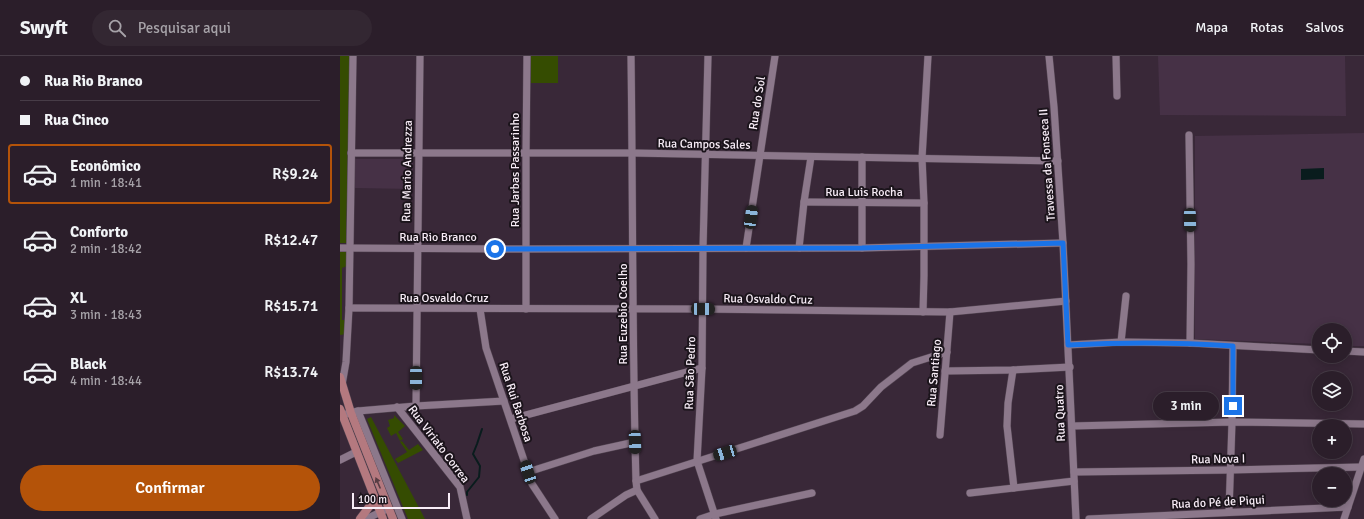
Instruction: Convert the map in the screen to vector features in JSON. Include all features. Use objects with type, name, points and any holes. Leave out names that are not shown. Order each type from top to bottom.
[{"type":"main road","points":[[340,377],[356,452],[382,516]]},
{"type":"main road","points":[[348,412],[393,519]]},
{"type":"main road","points":[[360,519],[375,499]]},
{"type":"street","points":[[341,387],[346,362],[349,308],[353,56]]},
{"type":"street","name":"Rua Mario Andrezza","points":[[416,406],[420,56]]},
{"type":"street","name":"Rua Jarbas Passarinho","points":[[526,309],[526,154],[528,56]]},
{"type":"street","name":"Rua Euzebio Coelho","points":[[631,56],[636,482],[637,490],[655,519]]},
{"type":"street","name":"Rua São Pedro","points":[[708,56],[703,248],[702,368],[698,461],[716,516]]},
{"type":"street","name":"Rua do Sol","points":[[746,248],[775,56]]},
{"type":"street","points":[[923,312],[924,203],[922,158],[928,56]]},
{"type":"street","name":"Travessa da Fonseca II","points":[[1049,56],[1058,161],[1068,345]]},
{"type":"street","points":[[1116,56],[1117,96]]},
{"type":"street","points":[[1189,135],[1191,264],[1190,343]]},
{"type":"street","name":"Rua Campos Sales","points":[[351,153],[632,153],[1058,161]]},
{"type":"street","points":[[799,248],[811,157]]},
{"type":"street","points":[[862,157],[862,248]]},
{"type":"street","name":"Rua Luis Rocha","points":[[804,202],[924,203]]},
{"type":"street","name":"Rua Rio Branco","points":[[340,248],[862,248],[1063,243]]},
{"type":"street","points":[[1120,342],[1126,296]]},
{"type":"street","name":"Rua Osvaldo Cruz","points":[[349,308],[703,309],[950,312],[1066,301]]},
{"type":"street","name":"Rua Rui Barbosa","points":[[480,309],[486,348],[532,484],[555,519]]},
{"type":"street","name":"Rua Santiago","points":[[940,435],[950,312]]},
{"type":"street","points":[[1068,345],[1120,342],[1190,343],[1312,350]]},
{"type":"street","name":"Rua Quatro","points":[[1068,345],[1076,519]]},
{"type":"street","points":[[1229,512],[1233,346]]},
{"type":"street","points":[[1352,351],[1364,352]]},
{"type":"street","points":[[636,482],[855,411],[863,406],[881,387],[912,363],[947,352]]},
{"type":"street","points":[[945,371],[1070,367]]},
{"type":"street","points":[[510,419],[702,368]]},
{"type":"street","points":[[1013,370],[1008,403],[1007,426],[1014,488]]},
{"type":"street","points":[[402,519],[348,412],[396,407],[504,401]]},
{"type":"street","name":"Rua Viriato Correa","points":[[396,407],[460,487],[467,519]]},
{"type":"street","points":[[1072,426],[1232,422],[1364,424]]},
{"type":"street","points":[[528,472],[594,451],[635,442]]},
{"type":"street","points":[[340,460],[356,452]]},
{"type":"street","points":[[1352,496],[1364,459]]},
{"type":"street","name":"Rua Nova I","points":[[1074,472],[1362,467]]},
{"type":"street","points":[[970,493],[1074,481]]},
{"type":"street","points":[[591,519],[626,495],[637,490]]},
{"type":"street","points":[[700,519],[812,493]]},
{"type":"street","points":[[1344,519],[1348,507]]},
{"type":"street","name":"Rua do Pé de Piqui","points":[[1089,519],[1170,517],[1229,512],[1348,507]]},
{"type":"street","points":[[366,519],[382,516],[389,508]]},
{"type":"shaded area","points":[[1158,56],[1345,56],[1346,116],[1160,115]]},
{"type":"shaded area","points":[[1364,133],[1364,346],[1352,346],[1352,323],[1312,323],[1312,344],[1195,339],[1195,136]]},
{"type":"shaded area","points":[[355,159],[413,159],[413,189],[355,188]]},
{"type":"shaded area","points":[[1324,168],[1324,179],[1301,180],[1301,169]]},
{"type":"green space","points":[[340,56],[350,56],[346,243],[340,243]]},
{"type":"green space","points":[[531,56],[558,56],[558,83],[531,83]]},
{"type":"green space","points":[[340,251],[347,251],[347,266],[342,268],[342,320],[345,320],[346,334],[340,335]]},
{"type":"green space","points":[[394,415],[405,426],[398,432],[403,439],[400,441],[396,433],[391,436],[387,428],[390,426],[388,420],[394,418]]},
{"type":"green space","points":[[371,417],[425,519],[408,519],[367,419]]},
{"type":"green space","points":[[402,441],[409,450],[418,444],[423,450],[398,463],[395,459],[407,452],[400,442]]},
{"type":"waterway","points":[[467,495],[467,492],[479,477],[480,466],[473,454],[482,429]]},
{"type":"route","points":[[495,249],[862,248],[1063,243],[1068,345],[1120,342],[1190,343],[1233,346],[1233,406]]}]
